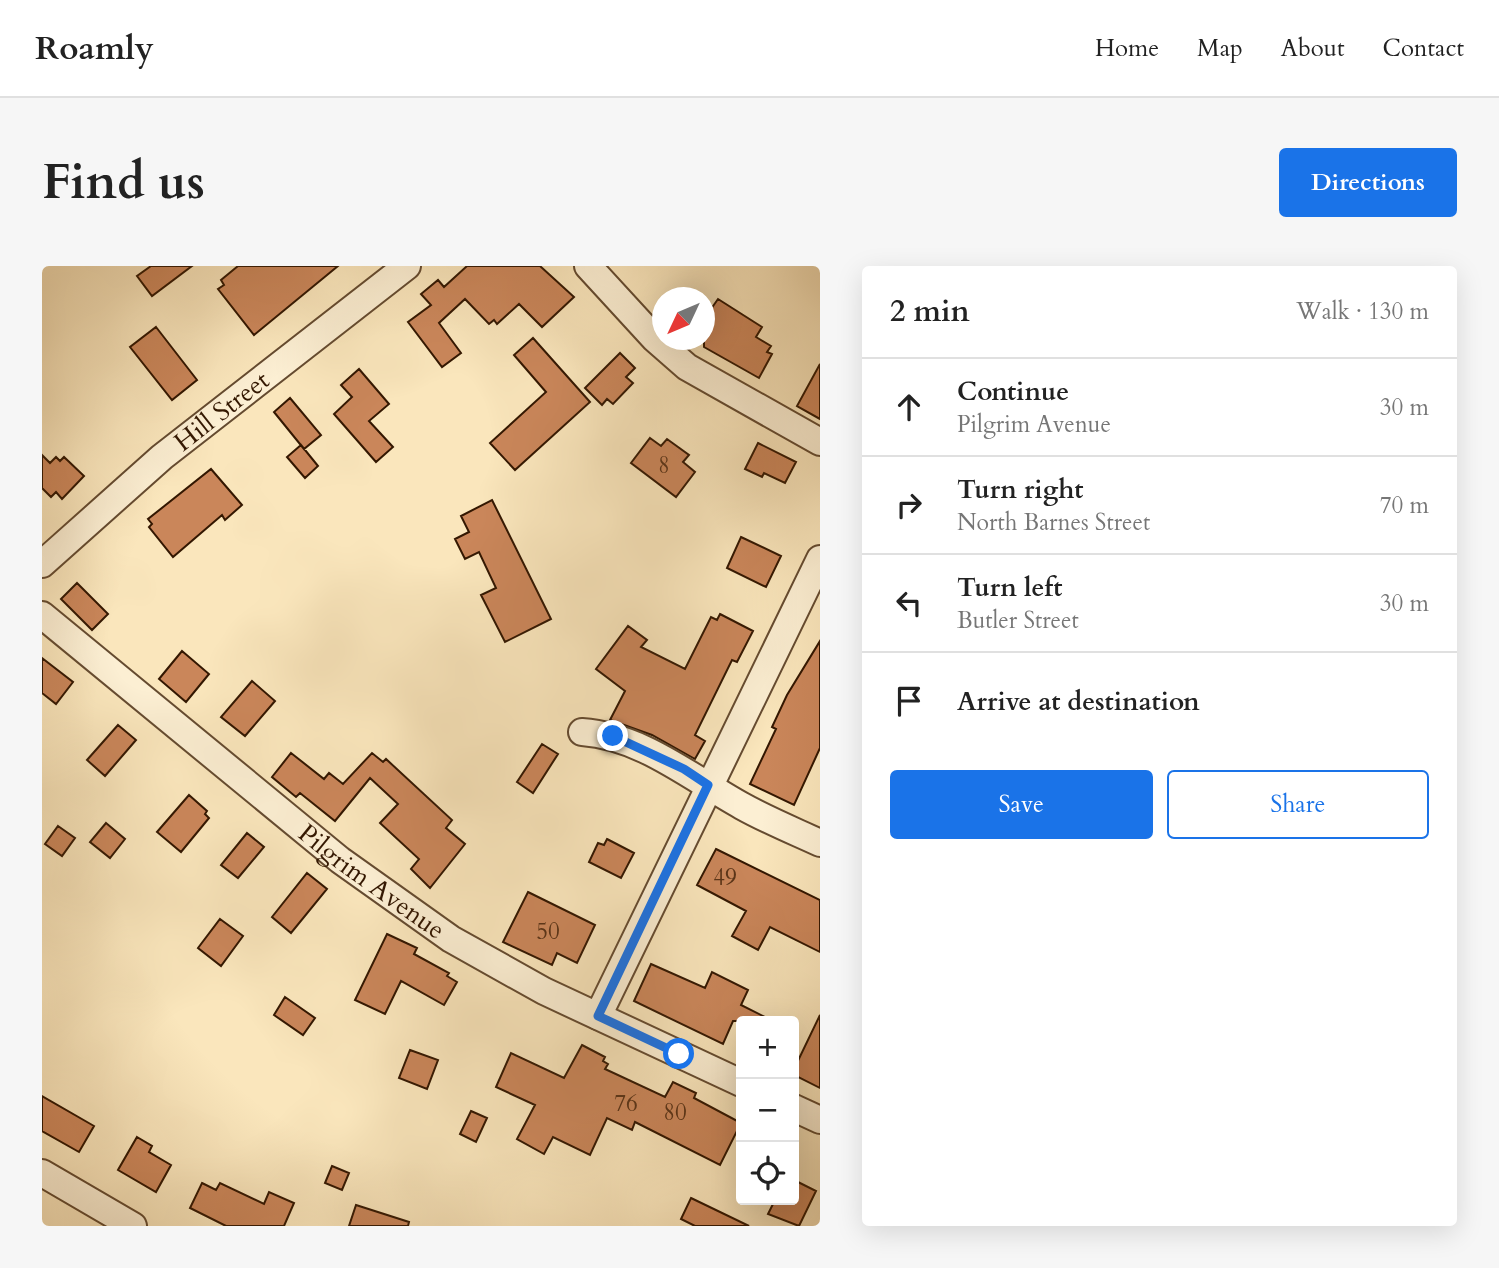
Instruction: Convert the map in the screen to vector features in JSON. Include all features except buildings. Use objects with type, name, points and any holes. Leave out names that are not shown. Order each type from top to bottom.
[{"type":"street","name":"Hill Street","points":[[42,564],[162,457],[407,266]]},
{"type":"street","points":[[589,266],[655,338],[693,372],[820,442]]},
{"type":"street","points":[[598,1016],[820,559]]},
{"type":"street","name":"Pilgrim Avenue","points":[[42,615],[370,882],[474,953],[598,1016],[736,1081]]},
{"type":"street","points":[[582,732],[620,739],[684,769],[744,807],[820,843]]},
{"type":"street","points":[[799,1110],[820,1120]]},
{"type":"street","points":[[42,1173],[127,1225]]},
{"type":"route","points":[[613,736],[684,769],[708,785],[598,1016],[679,1054]]}]
